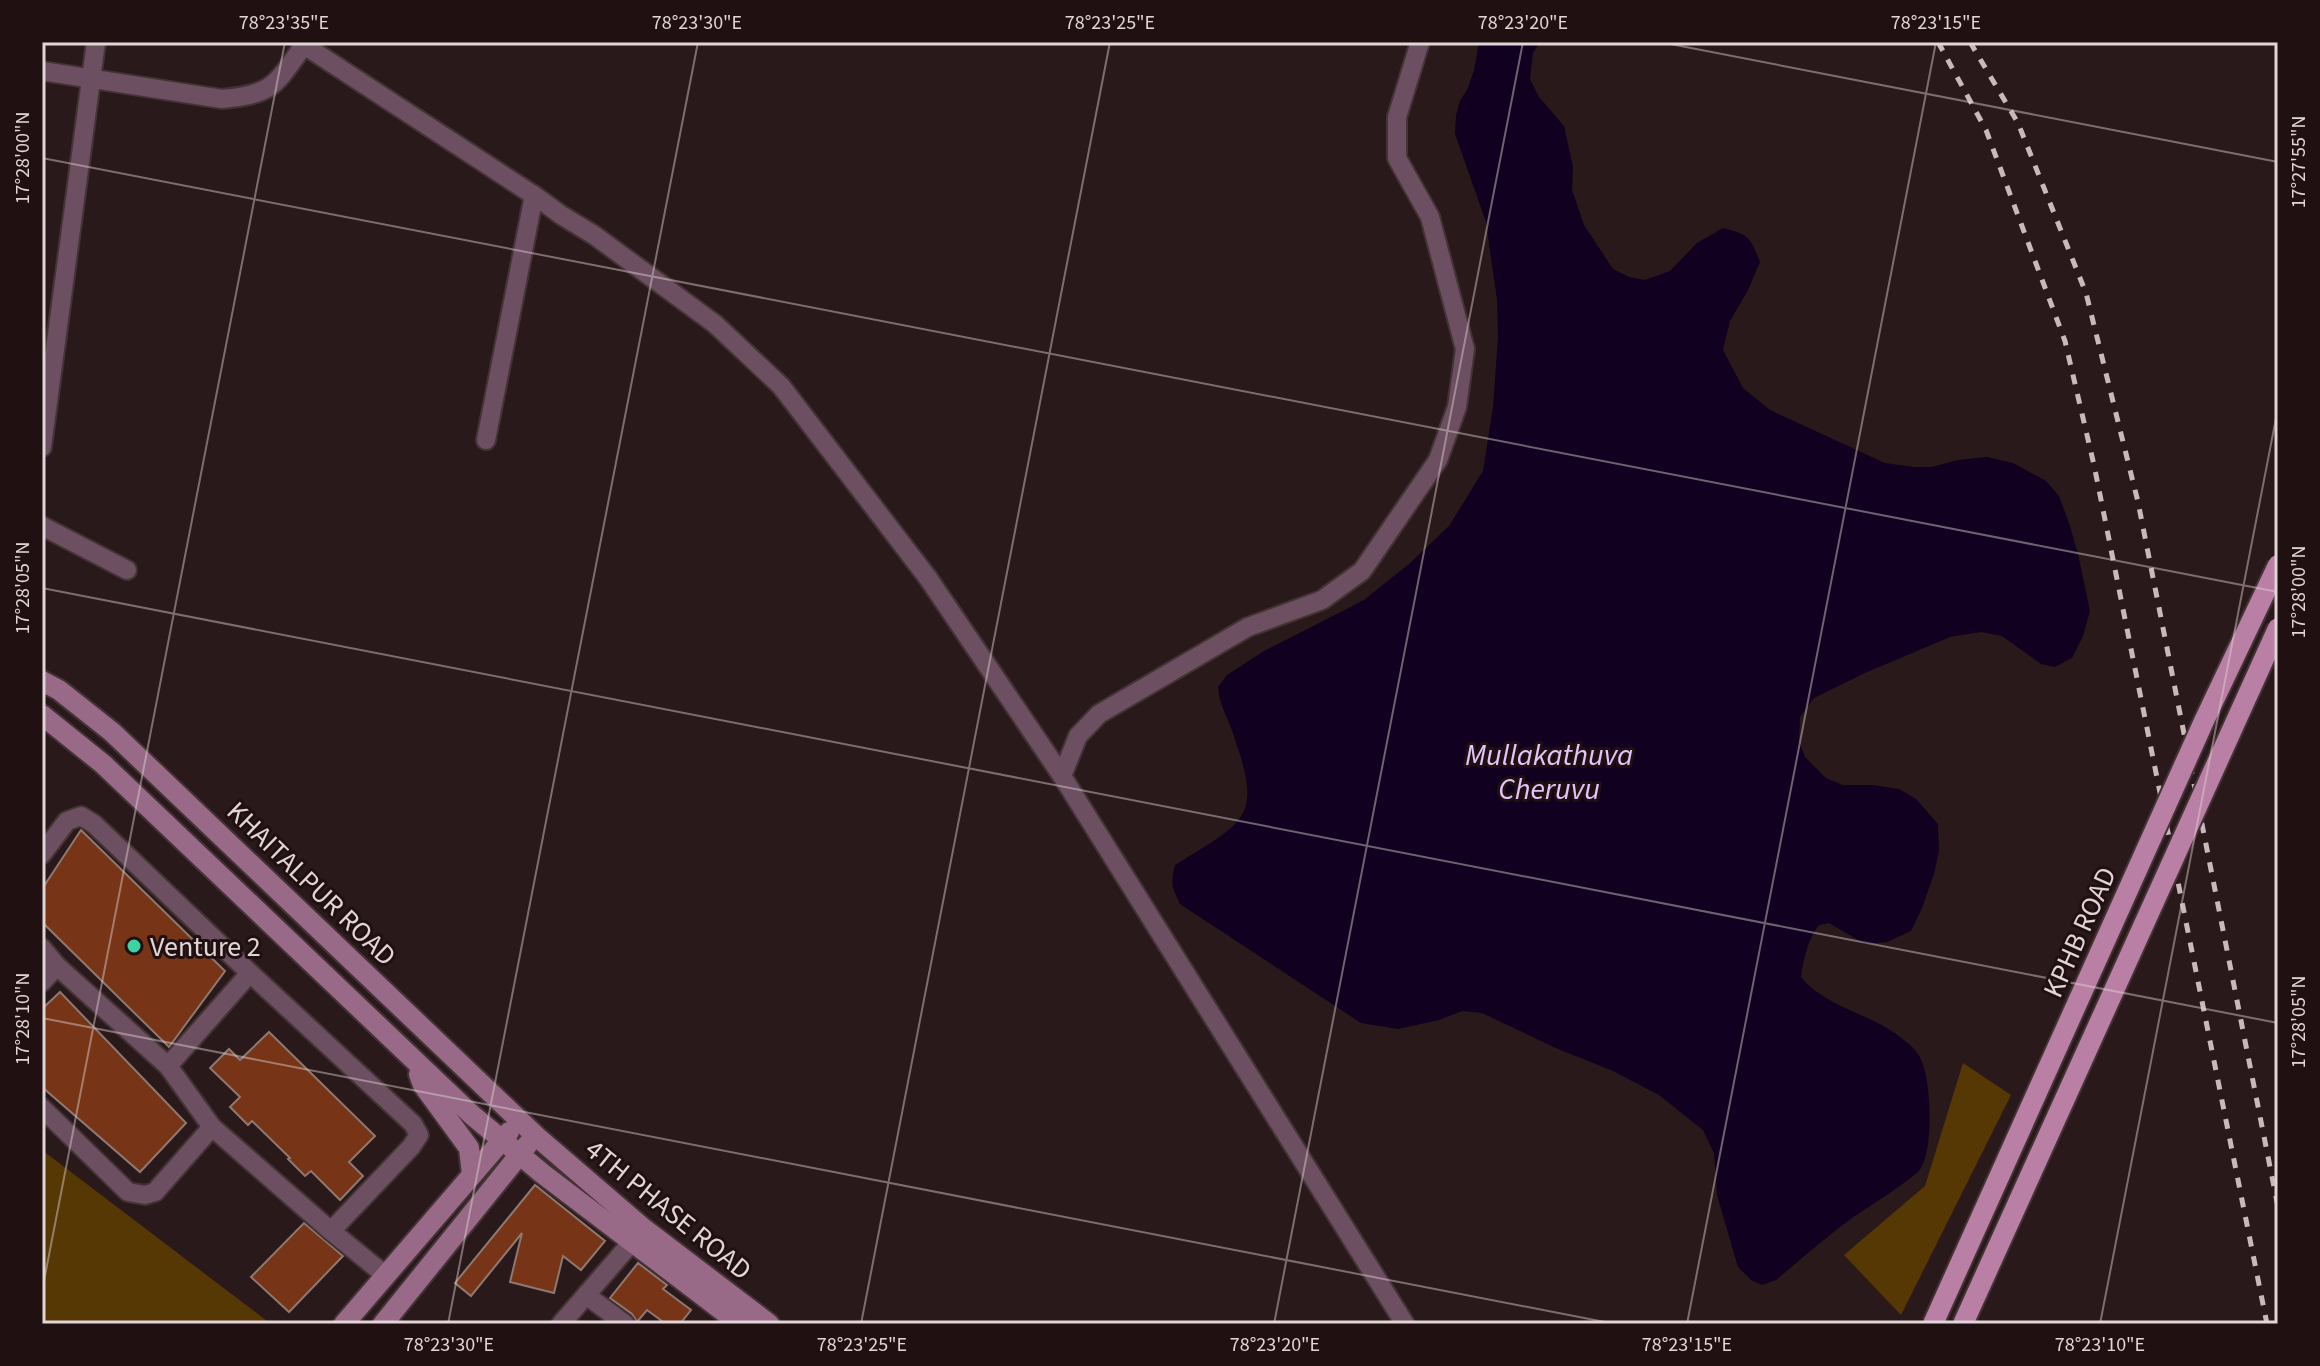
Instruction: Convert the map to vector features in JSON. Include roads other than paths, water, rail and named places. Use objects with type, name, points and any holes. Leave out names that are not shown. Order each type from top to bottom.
[{"type":"main road","name":"KPHB ROAD","points":[[1933,1324],[2204,721],[2278,565]]},
{"type":"main road","name":"KPHB ROAD","points":[[1963,1324],[2278,628]]},
{"type":"street","points":[[42,447],[96,42]]},
{"type":"street","points":[[1062,776],[1078,736],[1099,714],[1248,627],[1322,600],[1362,571],[1438,460],[1457,407],[1465,349],[1430,217],[1397,158],[1397,117],[1420,42]]},
{"type":"street","points":[[42,71],[222,99],[242,97],[263,92],[279,80],[304,43],[594,235],[715,324],[781,386],[928,578],[1062,776],[1405,1324]]},
{"type":"street","points":[[486,440],[534,195]]},
{"type":"street","points":[[42,526],[127,570]]},
{"type":"street","name":"KHAITALPUR ROAD","points":[[42,681],[59,690],[112,732],[536,1136]]},
{"type":"street","name":"KHAITALPUR ROAD","points":[[42,715],[103,764],[472,1115],[518,1154]]},
{"type":"street","points":[[42,854],[67,821],[81,816],[94,824],[413,1124],[419,1135],[411,1147],[331,1231]]},
{"type":"street","points":[[42,948],[57,966],[168,1066],[212,1127],[385,1275]]},
{"type":"street","points":[[42,982],[57,966]]},
{"type":"street","points":[[168,1066],[250,973]]},
{"type":"street","points":[[411,1057],[423,1085],[469,1148],[472,1174]]},
{"type":"street","points":[[42,1108],[128,1192],[145,1195],[155,1192],[212,1127]]},
{"type":"street","points":[[344,1324],[519,1120]]},
{"type":"street","points":[[383,1324],[518,1154],[536,1136]]},
{"type":"street","name":"4TH PHASE ROAD","points":[[536,1136],[643,1228],[769,1324]]},
{"type":"street","name":"4TH PHASE ROAD","points":[[518,1154],[740,1324]]},
{"type":"street","points":[[561,1324],[632,1242]]},
{"type":"street","points":[[586,1295],[625,1324]]},
{"type":"water","name":"Mullakathuva Cheruvu","points":[[1479,42],[1540,42],[1533,53],[1530,79],[1539,97],[1564,126],[1573,167],[1572,190],[1584,225],[1613,269],[1645,280],[1670,271],[1697,243],[1723,228],[1744,235],[1751,242],[1760,262],[1730,321],[1723,350],[1743,388],[1770,410],[1885,463],[1931,467],[1987,457],[2013,463],[2046,481],[2059,496],[2078,554],[2090,611],[2083,636],[2072,658],[2055,667],[2041,664],[2002,636],[1981,632],[1950,637],[1814,698],[1800,717],[1799,741],[1805,757],[1826,778],[1843,785],[1899,789],[1916,799],[1938,824],[1939,851],[1934,874],[1911,931],[1887,942],[1865,944],[1829,923],[1819,925],[1809,943],[1801,977],[1824,997],[1880,1024],[1915,1050],[1923,1064],[1929,1093],[1928,1144],[1917,1173],[1842,1225],[1776,1280],[1762,1285],[1751,1280],[1738,1267],[1717,1195],[1714,1153],[1703,1130],[1659,1095],[1613,1071],[1482,1013],[1462,1011],[1439,1020],[1398,1029],[1361,1023],[1180,904],[1173,885],[1175,865],[1234,825],[1243,813],[1247,798],[1241,758],[1218,687],[1227,675],[1264,651],[1364,600],[1409,564],[1449,526],[1483,471],[1493,407],[1497,300],[1486,222],[1455,134],[1456,115],[1474,70]]},
{"type":"railway","points":[[1938,42],[1986,130],[2065,341],[2094,465],[2267,1324]]},
{"type":"railway","points":[[1970,42],[2018,123],[2086,293],[2138,502],[2278,1207]]},
{"type":"place","name":"Venture 2","points":[[134,946]]}]
